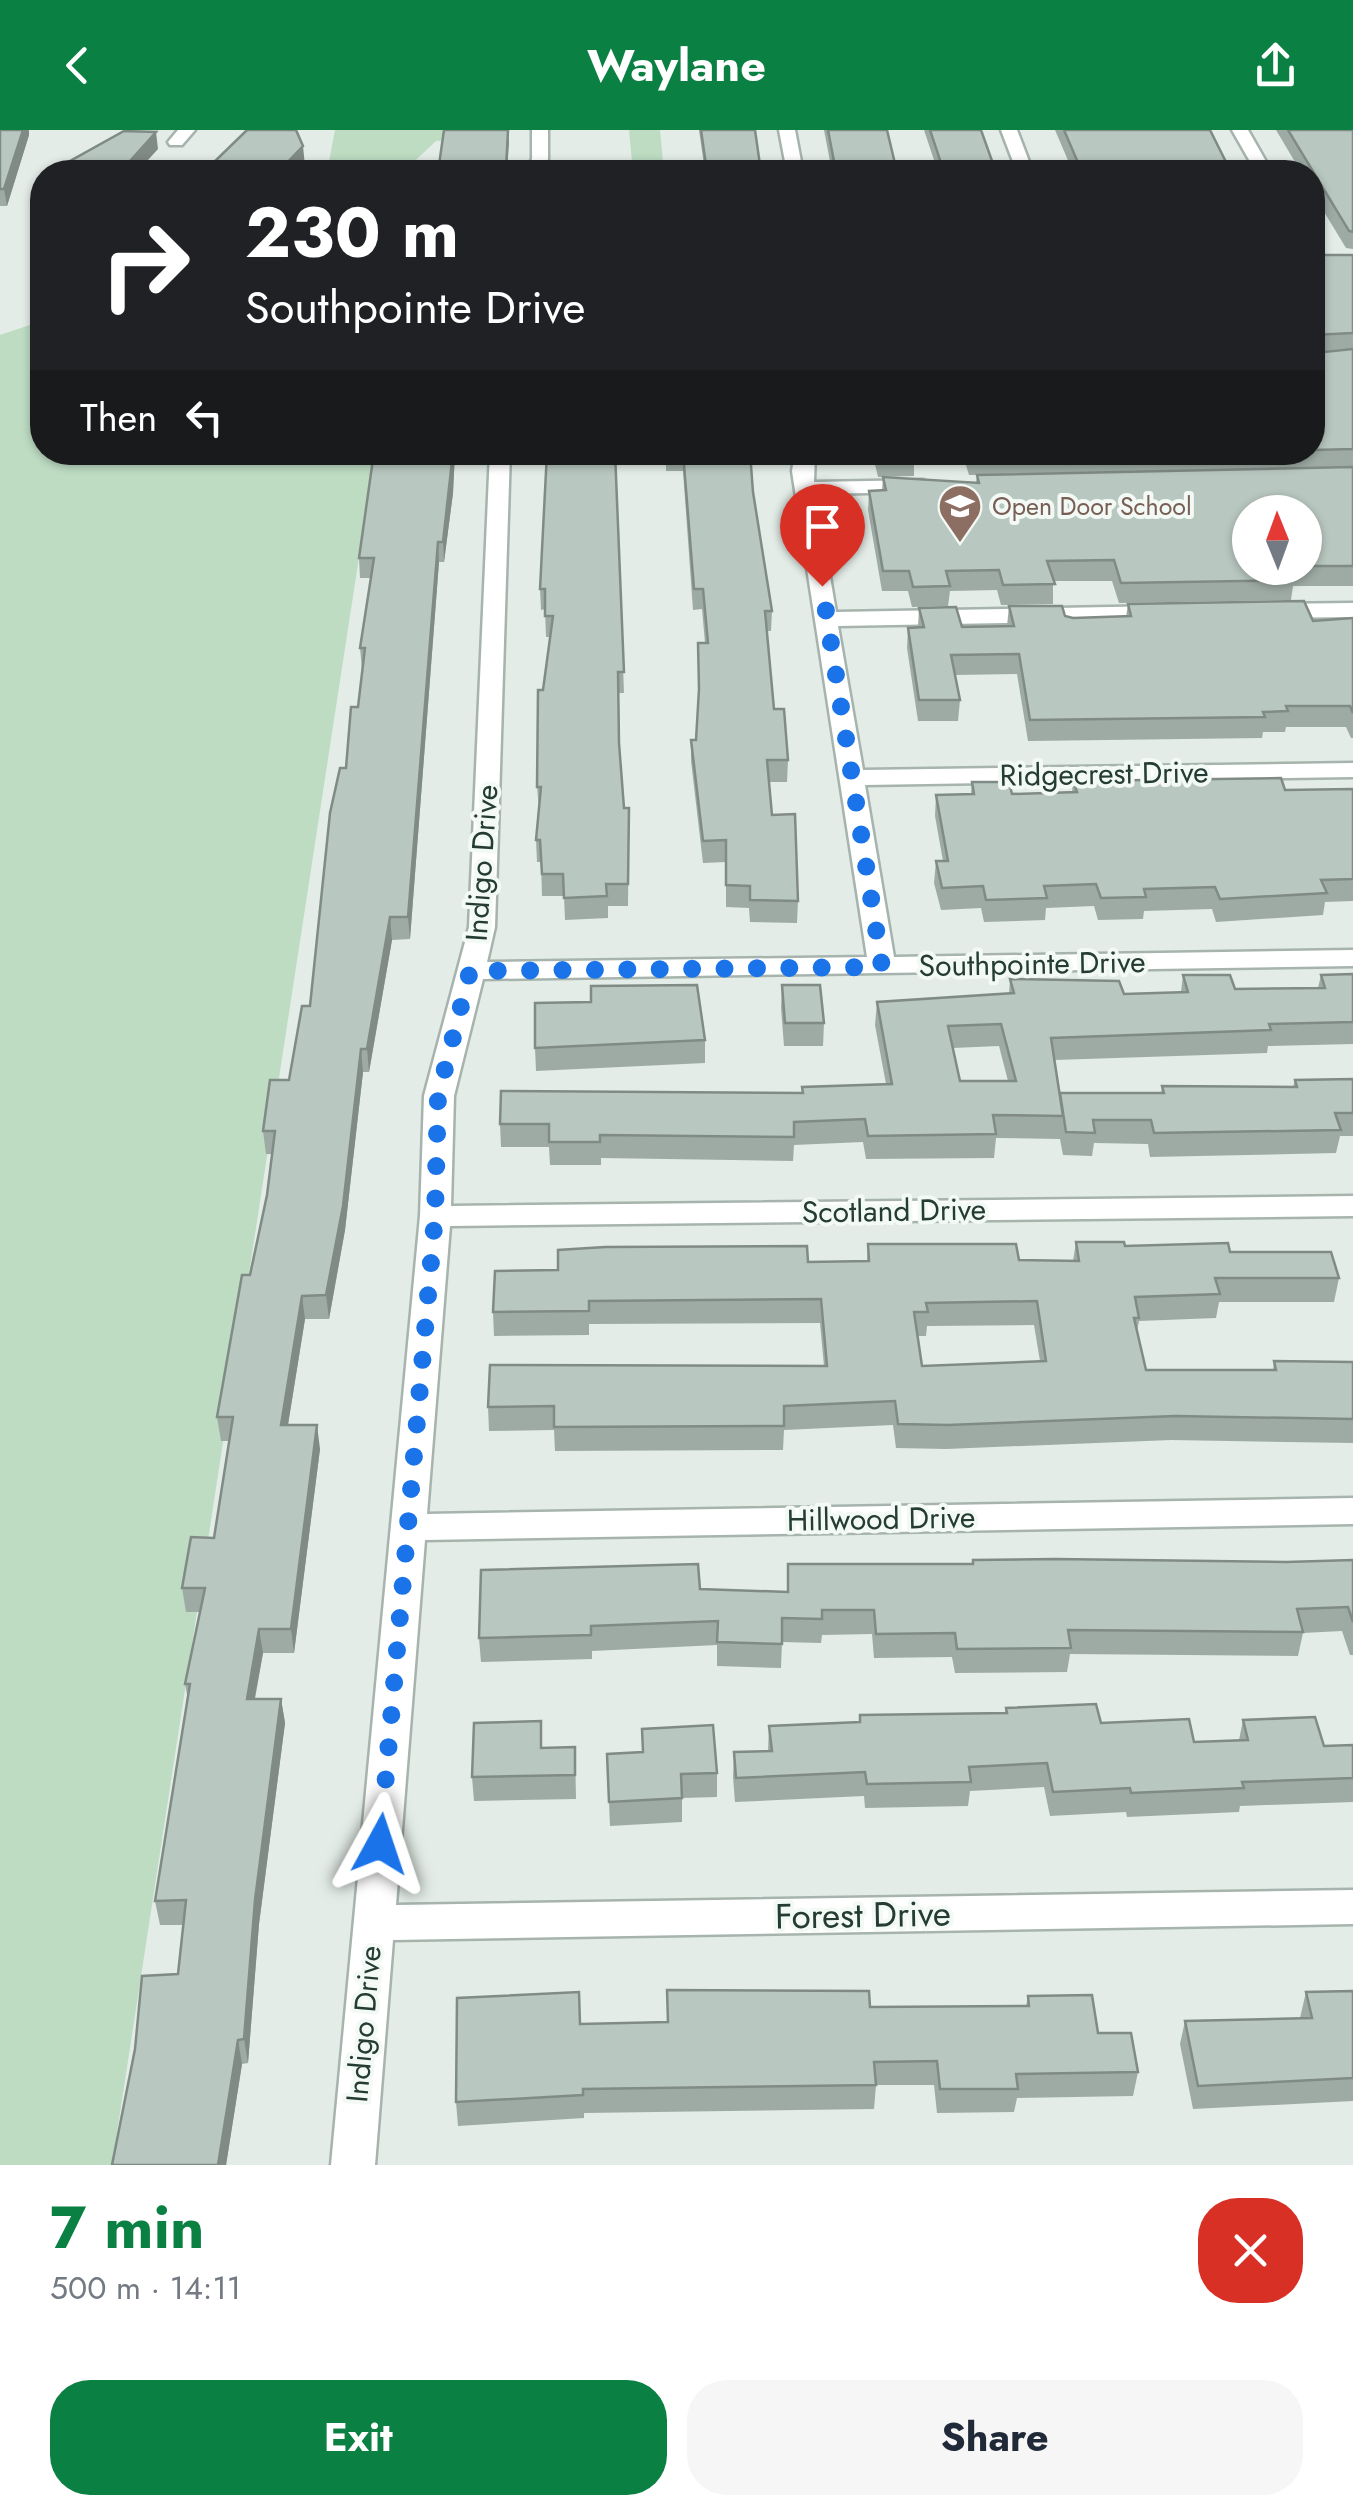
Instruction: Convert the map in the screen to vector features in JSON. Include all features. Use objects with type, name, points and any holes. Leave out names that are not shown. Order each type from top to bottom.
[{"type":"street","points":[[539,160],[540,130]]},
{"type":"street","points":[[786,130],[792,160]]},
{"type":"street","points":[[1010,130],[1021,160]]},
{"type":"street","points":[[1240,130],[1257,160]]},
{"type":"street","name":"Indigo Drive","points":[[353,2165],[435,1216],[438,1096],[482,928],[500,465]]},
{"type":"street","points":[[805,465],[882,967]]},
{"type":"street","points":[[806,488],[943,486]]},
{"type":"street","points":[[1256,612],[1353,610]]},
{"type":"street","points":[[827,619],[1197,612]]},
{"type":"street","name":"Ridgecrest Drive","points":[[855,778],[1353,770]]},
{"type":"street","name":"Southpointe Drive","points":[[470,971],[1353,958]]},
{"type":"street","name":"Scotland Drive","points":[[435,1216],[1353,1206]]},
{"type":"street","name":"Hillwood Drive","points":[[409,1526],[1353,1511]]},
{"type":"street","name":"Forest Drive","points":[[372,1923],[1353,1907]]},
{"type":"green space","points":[[335,130],[476,130],[473,139],[436,141],[416,160],[329,160]]},
{"type":"green space","points":[[629,130],[660,130],[663,160],[632,160]]},
{"type":"green space","points":[[30,325],[30,465],[373,465],[112,2165],[0,2165],[0,335]]},
{"type":"building","points":[[0,130],[23,130],[4,189],[0,189]]},
{"type":"building","points":[[247,130],[296,130],[303,146],[290,160],[216,160]]},
{"type":"building","points":[[444,130],[508,130],[506,160],[440,160]]},
{"type":"building","points":[[701,130],[755,130],[759,160],[705,160]]},
{"type":"building","points":[[828,130],[887,130],[894,160],[834,160]]},
{"type":"building","points":[[930,130],[981,130],[992,160],[940,160]]},
{"type":"building","points":[[1064,130],[1210,130],[1225,160],[1077,160]]},
{"type":"building","points":[[1288,130],[1353,130],[1353,232],[1325,191],[1325,160],[1306,160]]},
{"type":"building","points":[[124,131],[156,132],[131,160],[72,160]]},
{"type":"building","points":[[1325,255],[1353,255],[1353,333],[1325,334]]},
{"type":"building","points":[[1353,349],[1353,449],[1325,450],[1325,352]]},
{"type":"building","points":[[372,465],[452,465],[443,542],[438,542],[408,917],[390,917],[367,1049],[361,1049],[343,1206],[326,1295],[302,1296],[281,1425],[317,1425],[291,1629],[259,1629],[247,1699],[281,1699],[255,1900],[244,2039],[238,2040],[218,2165],[112,2165],[135,2049],[142,1976],[178,1974],[186,1900],[155,1901],[190,1684],[185,1684],[205,1588],[182,1588],[191,1537],[214,1538],[233,1417],[217,1417],[242,1275],[250,1275],[267,1195],[275,1131],[263,1131],[270,1080],[289,1080],[302,1006],[310,1006],[330,813],[340,768],[346,768],[351,707],[358,707],[365,648],[360,648],[374,558],[359,558]]},
{"type":"building","points":[[546,465],[616,465],[624,672],[618,672],[619,743],[624,808],[629,808],[628,884],[606,884],[607,896],[564,898],[563,874],[542,874],[540,840],[536,840],[541,787],[537,787],[538,690],[543,690],[553,616],[545,616],[545,589],[540,589]]},
{"type":"building","points":[[684,465],[751,465],[772,611],[765,611],[774,709],[784,709],[788,760],[767,760],[772,815],[795,814],[798,901],[750,900],[750,886],[726,885],[726,840],[703,841],[691,740],[696,740],[698,643],[708,643],[703,589],[694,589]]},
{"type":"building","points":[[1353,467],[1353,566],[1322,566],[1322,495],[1232,495],[1232,581],[1121,583],[1114,560],[1047,561],[1055,584],[1003,585],[999,570],[946,571],[950,586],[913,587],[909,571],[883,571],[869,491],[886,490],[883,477],[979,483],[977,475]]},
{"type":"building","points":[[1304,601],[1313,621],[1353,618],[1353,713],[1350,706],[1286,706],[1288,711],[1263,712],[1265,717],[1030,720],[1019,654],[951,655],[960,700],[919,700],[908,628],[924,627],[919,608],[956,607],[962,627],[1014,626],[1009,606],[1062,606],[1065,616],[1073,618],[1131,616],[1128,604]]},
{"type":"building","points":[[1281,778],[1285,790],[1353,789],[1353,879],[1321,880],[1327,893],[1220,899],[1215,887],[1144,889],[1146,897],[1101,898],[1096,884],[1044,886],[1047,898],[986,900],[983,886],[942,888],[936,861],[948,861],[936,795],[974,794],[972,782],[1009,782],[1012,794],[1077,792],[1073,781]]},
{"type":"building","points":[[1353,974],[1353,1022],[1269,1024],[1271,1030],[1051,1038],[1063,1116],[993,1115],[996,1134],[868,1136],[865,1119],[794,1122],[794,1137],[600,1135],[600,1142],[549,1142],[549,1124],[500,1124],[501,1091],[803,1093],[802,1087],[892,1084],[877,1002],[1014,993],[1010,979],[1119,981],[1124,994],[1188,992],[1183,975],[1230,975],[1235,989],[1325,988],[1321,975]],"holes":[[[1001,1024],[1016,1081],[960,1081],[948,1026]]]},
{"type":"building","points":[[697,985],[705,1040],[535,1048],[535,1003],[591,1002],[591,986]]},
{"type":"building","points":[[782,985],[820,985],[824,1023],[785,1023]]},
{"type":"building","points":[[1353,1079],[1353,1113],[1335,1113],[1341,1130],[1154,1133],[1151,1120],[1093,1120],[1095,1133],[1066,1132],[1060,1093],[1164,1093],[1162,1086],[1297,1087],[1295,1080]]},
{"type":"building","points":[[1076,1242],[1124,1242],[1125,1246],[1228,1243],[1230,1252],[1331,1252],[1339,1278],[1215,1278],[1220,1294],[1135,1297],[1139,1318],[1134,1318],[1146,1370],[1276,1370],[1274,1361],[1353,1362],[1353,1419],[1175,1416],[898,1424],[895,1401],[784,1406],[784,1426],[554,1427],[554,1406],[488,1407],[490,1365],[827,1366],[821,1299],[589,1301],[589,1311],[493,1312],[495,1271],[558,1270],[558,1250],[807,1246],[808,1262],[869,1261],[868,1244],[1016,1244],[1019,1260],[1079,1261]],"holes":[[[1037,1301],[1046,1361],[922,1366],[914,1312],[928,1312],[926,1303]]]},
{"type":"building","points":[[973,1560],[1353,1560],[1353,1622],[1348,1607],[1297,1609],[1303,1632],[1068,1630],[1071,1648],[957,1649],[955,1633],[876,1634],[874,1610],[822,1610],[822,1619],[782,1618],[782,1644],[717,1642],[718,1621],[591,1626],[591,1635],[479,1638],[481,1570],[698,1564],[700,1589],[788,1592],[788,1564],[973,1564]]},
{"type":"building","points":[[1096,1704],[1101,1723],[1189,1719],[1194,1742],[1248,1740],[1243,1720],[1315,1717],[1324,1746],[1353,1745],[1353,1778],[1242,1782],[1244,1788],[1053,1792],[1047,1763],[969,1767],[971,1782],[867,1784],[865,1772],[736,1778],[734,1752],[772,1751],[769,1726],[860,1722],[860,1715],[1007,1713],[1006,1708]]},
{"type":"building","points":[[541,1721],[541,1748],[575,1747],[575,1775],[472,1777],[474,1723]]},
{"type":"building","points":[[713,1725],[717,1773],[681,1774],[682,1798],[609,1802],[607,1754],[643,1752],[642,1729]]},
{"type":"building","points":[[667,1990],[869,1991],[870,2007],[1029,2006],[1028,1996],[1092,1995],[1098,2033],[1131,2033],[1138,2072],[1016,2074],[1018,2089],[940,2089],[937,2061],[874,2062],[876,2085],[583,2089],[583,2095],[456,2102],[457,1998],[579,1992],[580,2024],[668,2022]]},
{"type":"building","points":[[1353,1991],[1353,2078],[1198,2086],[1185,2021],[1312,2018],[1306,1992]]},
{"type":"place","name":"Open Door School","points":[[960,544]]},
{"type":"route","points":[[380,1844],[435,1216],[438,1096],[470,971],[882,967],[822,586]]}]
